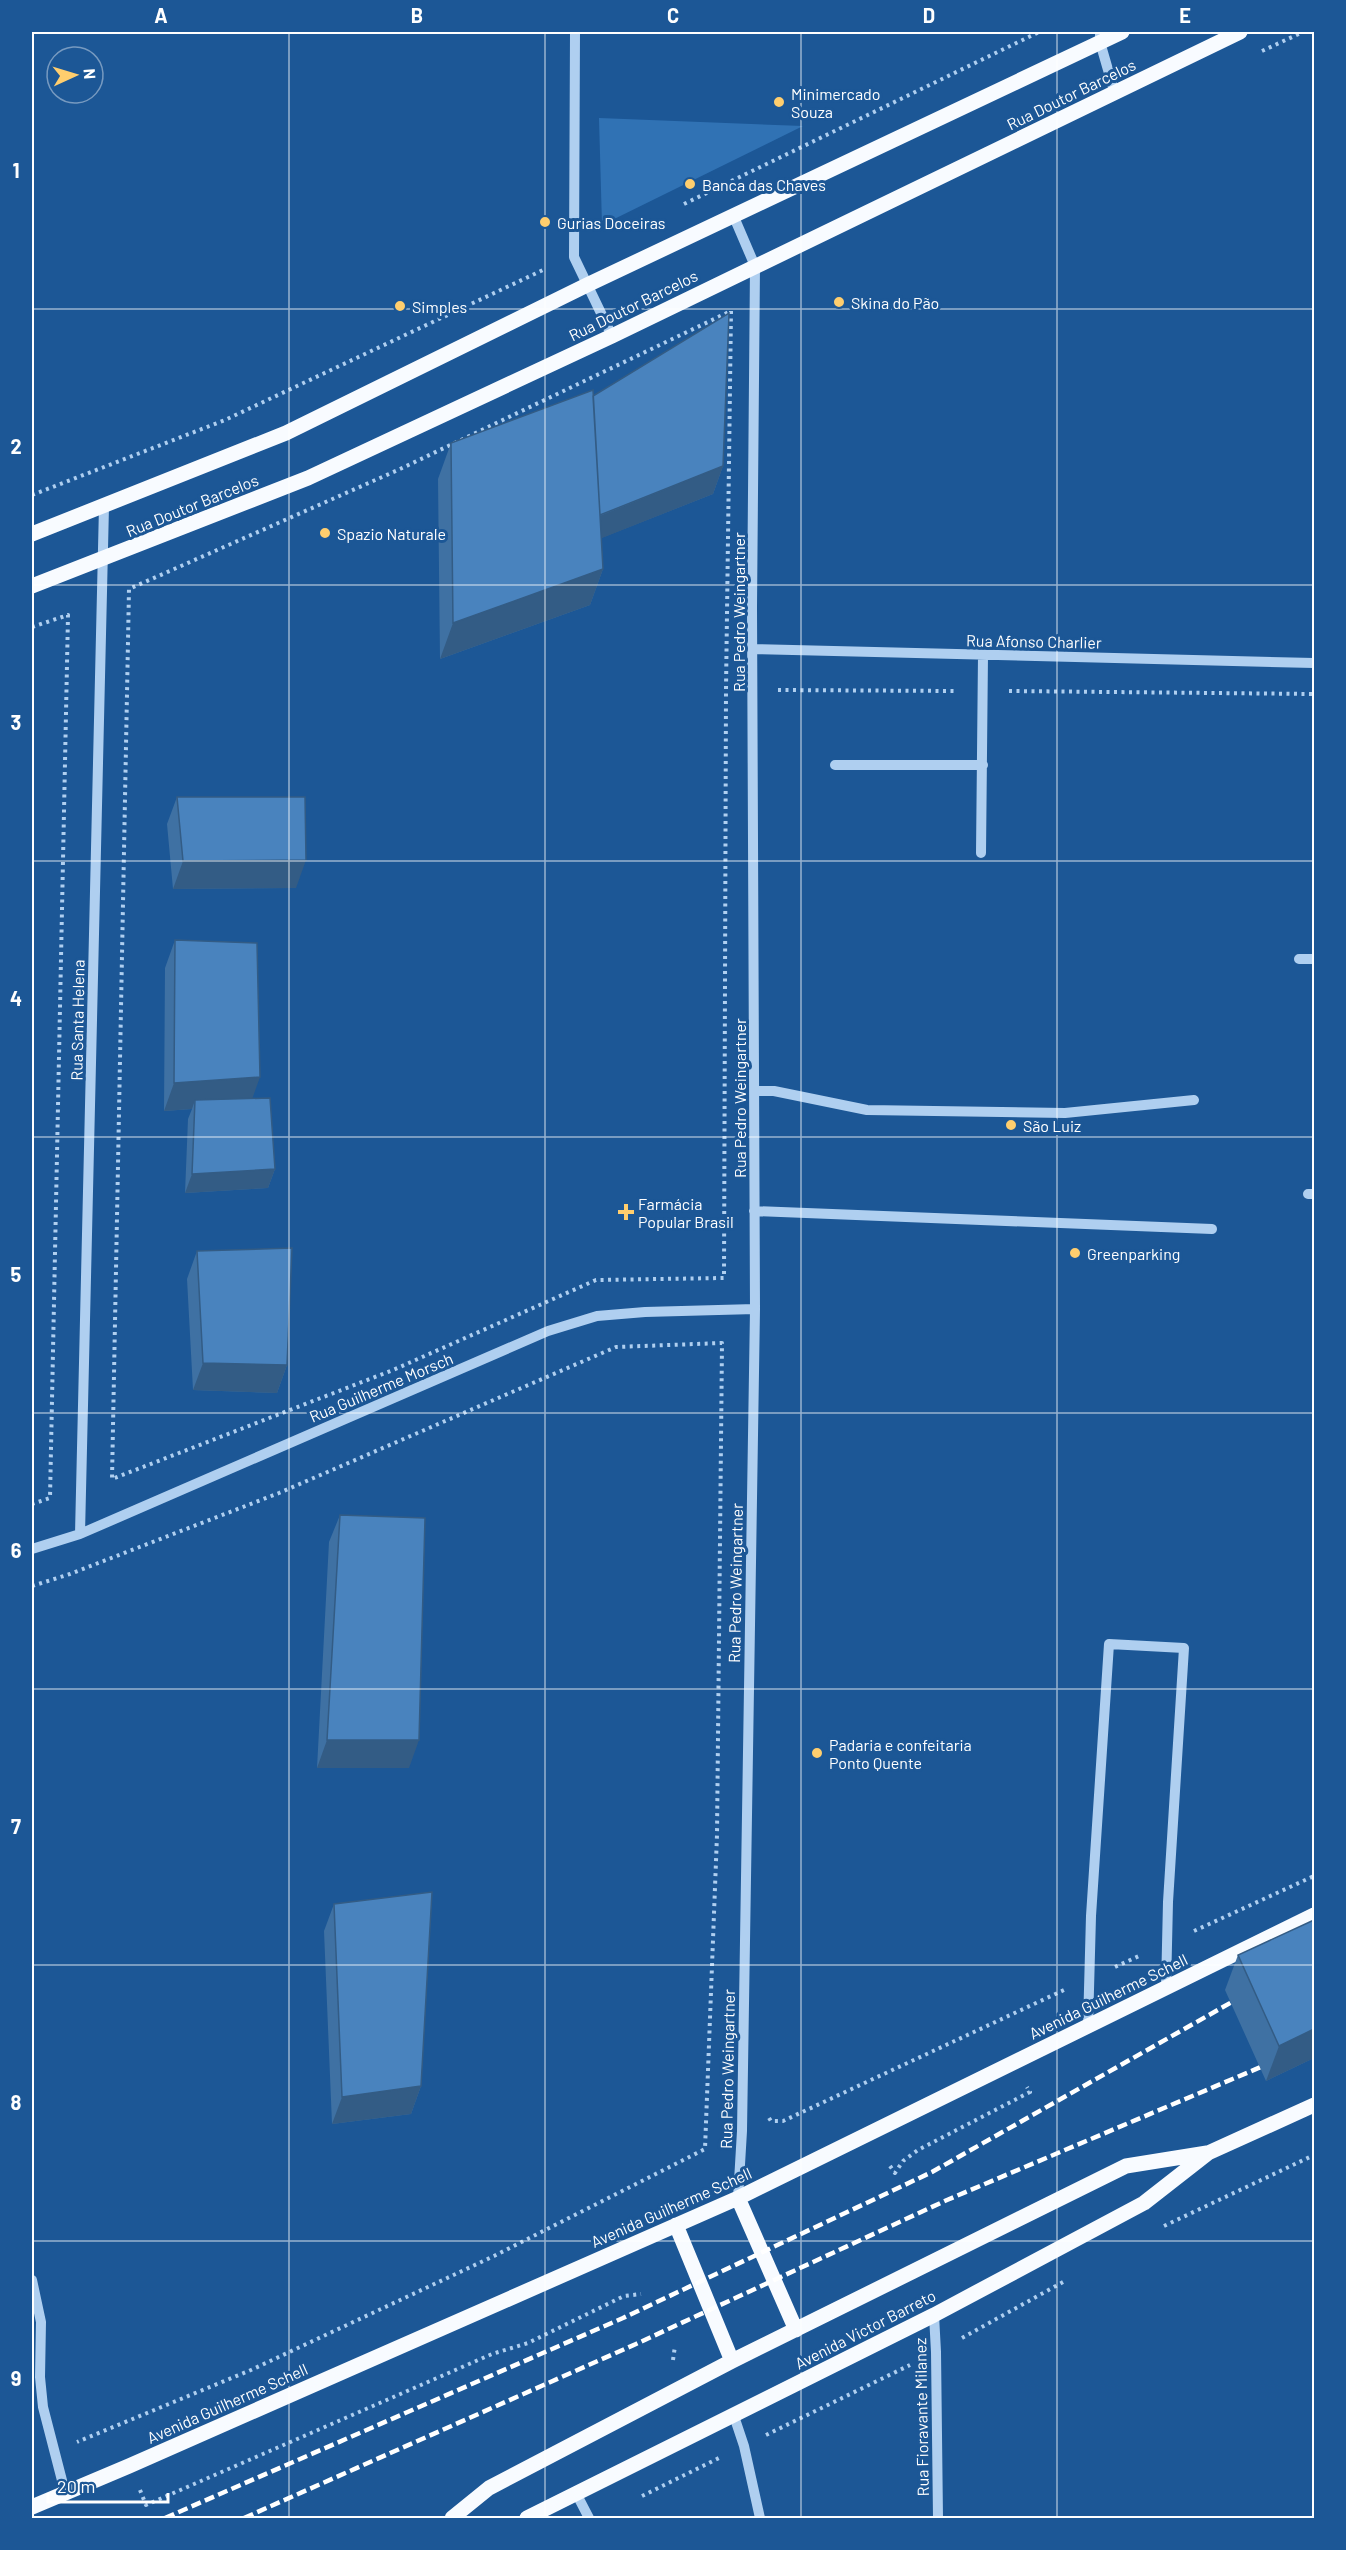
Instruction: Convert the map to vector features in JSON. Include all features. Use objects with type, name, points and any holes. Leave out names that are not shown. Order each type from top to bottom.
[{"type":"main road","name":"Rua Doutor Barcelos","points":[[32,534],[286,433],[1100,37],[1122,32]]},
{"type":"main road","name":"Rua Doutor Barcelos","points":[[32,586],[308,478],[612,336],[1240,32]]},
{"type":"main road","name":"Avenida Guilherme Schell","points":[[32,2506],[129,2466],[738,2198],[1314,1915]]},
{"type":"main road","points":[[452,2518],[489,2488],[732,2361],[1126,2166],[1208,2153],[1314,2105]]},
{"type":"main road","name":"Avenida Victor Barreto","points":[[527,2518],[934,2315],[1144,2203],[1208,2153]]},
{"type":"main road","points":[[738,2198],[796,2330]]},
{"type":"main road","points":[[676,2225],[732,2361]]},
{"type":"street","points":[[575,32],[574,257],[612,336]]},
{"type":"street","points":[[1100,37],[1115,94]]},
{"type":"street","name":"Rua Pedro Weingartner","points":[[734,217],[755,266],[754,1309],[742,2131],[738,2198]]},
{"type":"street","name":"Rua Santa Helena","points":[[80,1534],[104,506]]},
{"type":"street","name":"Rua Afonso Charlier","points":[[753,649],[1314,663]]},
{"type":"street","points":[[981,853],[983,655]]},
{"type":"street","points":[[835,765],[983,765]]},
{"type":"street","points":[[1299,959],[1314,959]]},
{"type":"street","points":[[754,1090],[774,1091],[867,1110],[1065,1113],[1194,1100]]},
{"type":"street","points":[[754,1211],[1212,1229]]},
{"type":"street","name":"Rua Guilherme Morsch","points":[[32,1549],[80,1534],[548,1331],[597,1316],[645,1312],[754,1309]]},
{"type":"street","points":[[1088,2025],[1088,1979],[1109,1644],[1184,1648],[1166,1988]]},
{"type":"street","points":[[32,2280],[41,2322],[40,2377],[43,2407],[65,2492]]},
{"type":"street","name":"Rua Fioravante Milanez","points":[[934,2315],[938,2518]]},
{"type":"street","points":[[734,2416],[744,2446],[760,2518]]},
{"type":"street","points":[[576,2493],[589,2518]]},
{"type":"path","points":[[675,209],[1039,32]]},
{"type":"path","points":[[1260,52],[1303,32]]},
{"type":"path","points":[[32,495],[225,420],[543,270]]},
{"type":"path","points":[[731,311],[726,689],[724,1278],[596,1281],[393,1370],[112,1479],[129,589],[398,470],[731,311]]},
{"type":"path","points":[[32,627],[68,615],[51,1498],[32,1504]]},
{"type":"path","points":[[775,690],[1314,694]]},
{"type":"path","points":[[32,1586],[70,1574],[279,1492],[616,1347],[722,1344],[717,1835],[705,2149],[494,2256],[251,2370],[55,2451]]},
{"type":"path","points":[[766,2115],[771,2121],[783,2121],[1314,1876]]},
{"type":"path","points":[[890,2166],[895,2173],[903,2161],[918,2150],[1030,2091]]},
{"type":"path","points":[[146,2505],[492,2354],[528,2343],[624,2296],[641,2294]]},
{"type":"shaded area","points":[[599,118],[803,126],[602,225]]},
{"type":"building","points":[[729,313],[723,466],[600,515],[593,396]]},
{"type":"building","points":[[593,390],[603,569],[453,623],[451,443]]},
{"type":"building","points":[[177,797],[305,797],[306,860],[183,861]]},
{"type":"building","points":[[175,940],[257,943],[260,1077],[174,1083]]},
{"type":"building","points":[[270,1098],[275,1169],[192,1174],[195,1100]]},
{"type":"building","points":[[292,1248],[287,1365],[203,1363],[197,1251]]},
{"type":"building","points":[[340,1515],[425,1518],[419,1740],[327,1740]]},
{"type":"building","points":[[432,1892],[421,2086],[342,2097],[334,1904]]},
{"type":"building","points":[[1314,1920],[1314,2029],[1279,2046],[1238,1955]]},
{"type":"railway","points":[[165,2518],[623,2318],[932,2172],[1246,1994]]},
{"type":"railway","points":[[244,2518],[636,2344],[947,2200],[1275,2061]]},
{"type":"place","name":"Minimercado Souza","points":[[779,102]]},
{"type":"place","name":"Banca das Chaves","points":[[690,184]]},
{"type":"place","name":"Gurias Doceiras","points":[[545,222]]},
{"type":"place","name":"Skina do Pão","points":[[839,302]]},
{"type":"place","name":"Simples","points":[[400,306]]},
{"type":"place","name":"Spazio Naturale","points":[[325,533]]},
{"type":"place","name":"São Luiz","points":[[1011,1125]]},
{"type":"place","name":"Farmácia Popular Brasil","points":[[626,1212]]},
{"type":"place","name":"Greenparking","points":[[1075,1253]]},
{"type":"place","name":"Padaria e confeitaria Ponto Quente","points":[[817,1753]]}]
